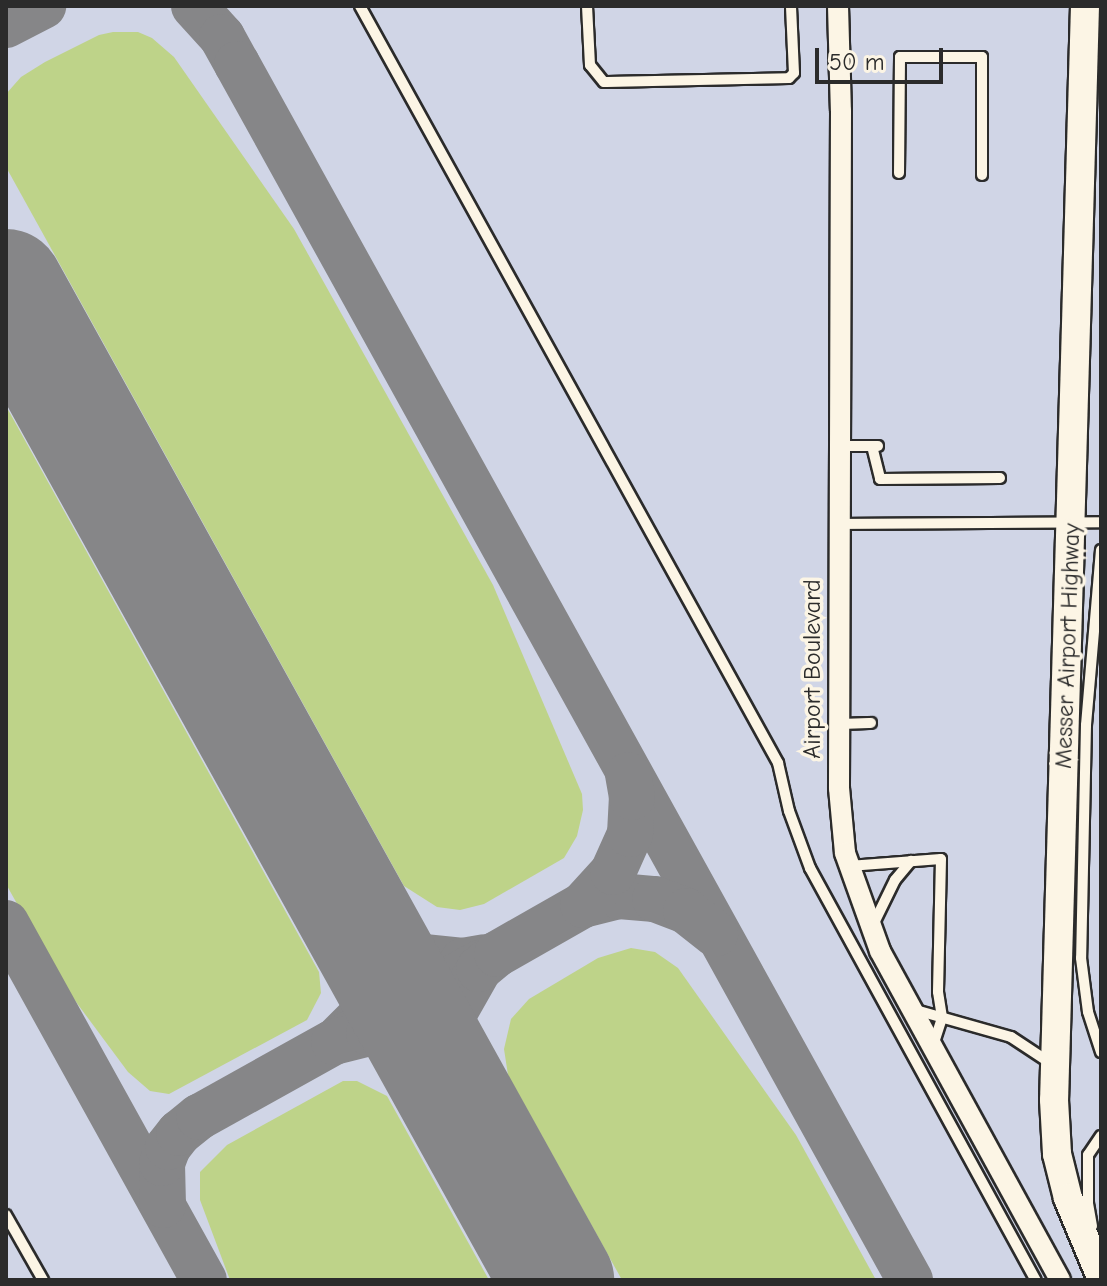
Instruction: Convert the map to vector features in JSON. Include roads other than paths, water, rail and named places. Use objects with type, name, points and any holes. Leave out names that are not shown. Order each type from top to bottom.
[{"type":"main road","name":"Messer Airport Highway","points":[[1085,6],[1054,1065],[1057,1154],[1073,1211],[1101,1277]]},
{"type":"street","name":"Airport Boulevard","points":[[838,6],[841,111],[839,788],[849,866],[871,929],[910,1009],[1060,1280]]},
{"type":"lane","points":[[360,6],[778,763],[789,811],[810,868],[1036,1280]]},
{"type":"lane","points":[[587,6],[590,65],[604,82],[789,78],[794,73],[791,6]]},
{"type":"lane","points":[[899,173],[900,57],[982,57],[982,175]]},
{"type":"lane","points":[[840,446],[875,446],[880,479],[1000,478]]},
{"type":"lane","points":[[839,524],[1101,522]]},
{"type":"lane","name":"Messer Airport Highway","points":[[1101,550],[1086,725],[1081,958],[1088,1012],[1101,1052]]},
{"type":"lane","points":[[839,724],[871,723]]},
{"type":"lane","points":[[849,866],[941,859],[938,992],[942,1018],[935,1033],[934,1051]]},
{"type":"lane","points":[[871,929],[895,880],[911,861]]},
{"type":"lane","points":[[910,1009],[1011,1037],[1054,1065]]},
{"type":"lane","points":[[1101,1136],[1088,1155],[1088,1204],[1101,1270]]},
{"type":"lane","points":[[7,1220],[43,1280]]}]
